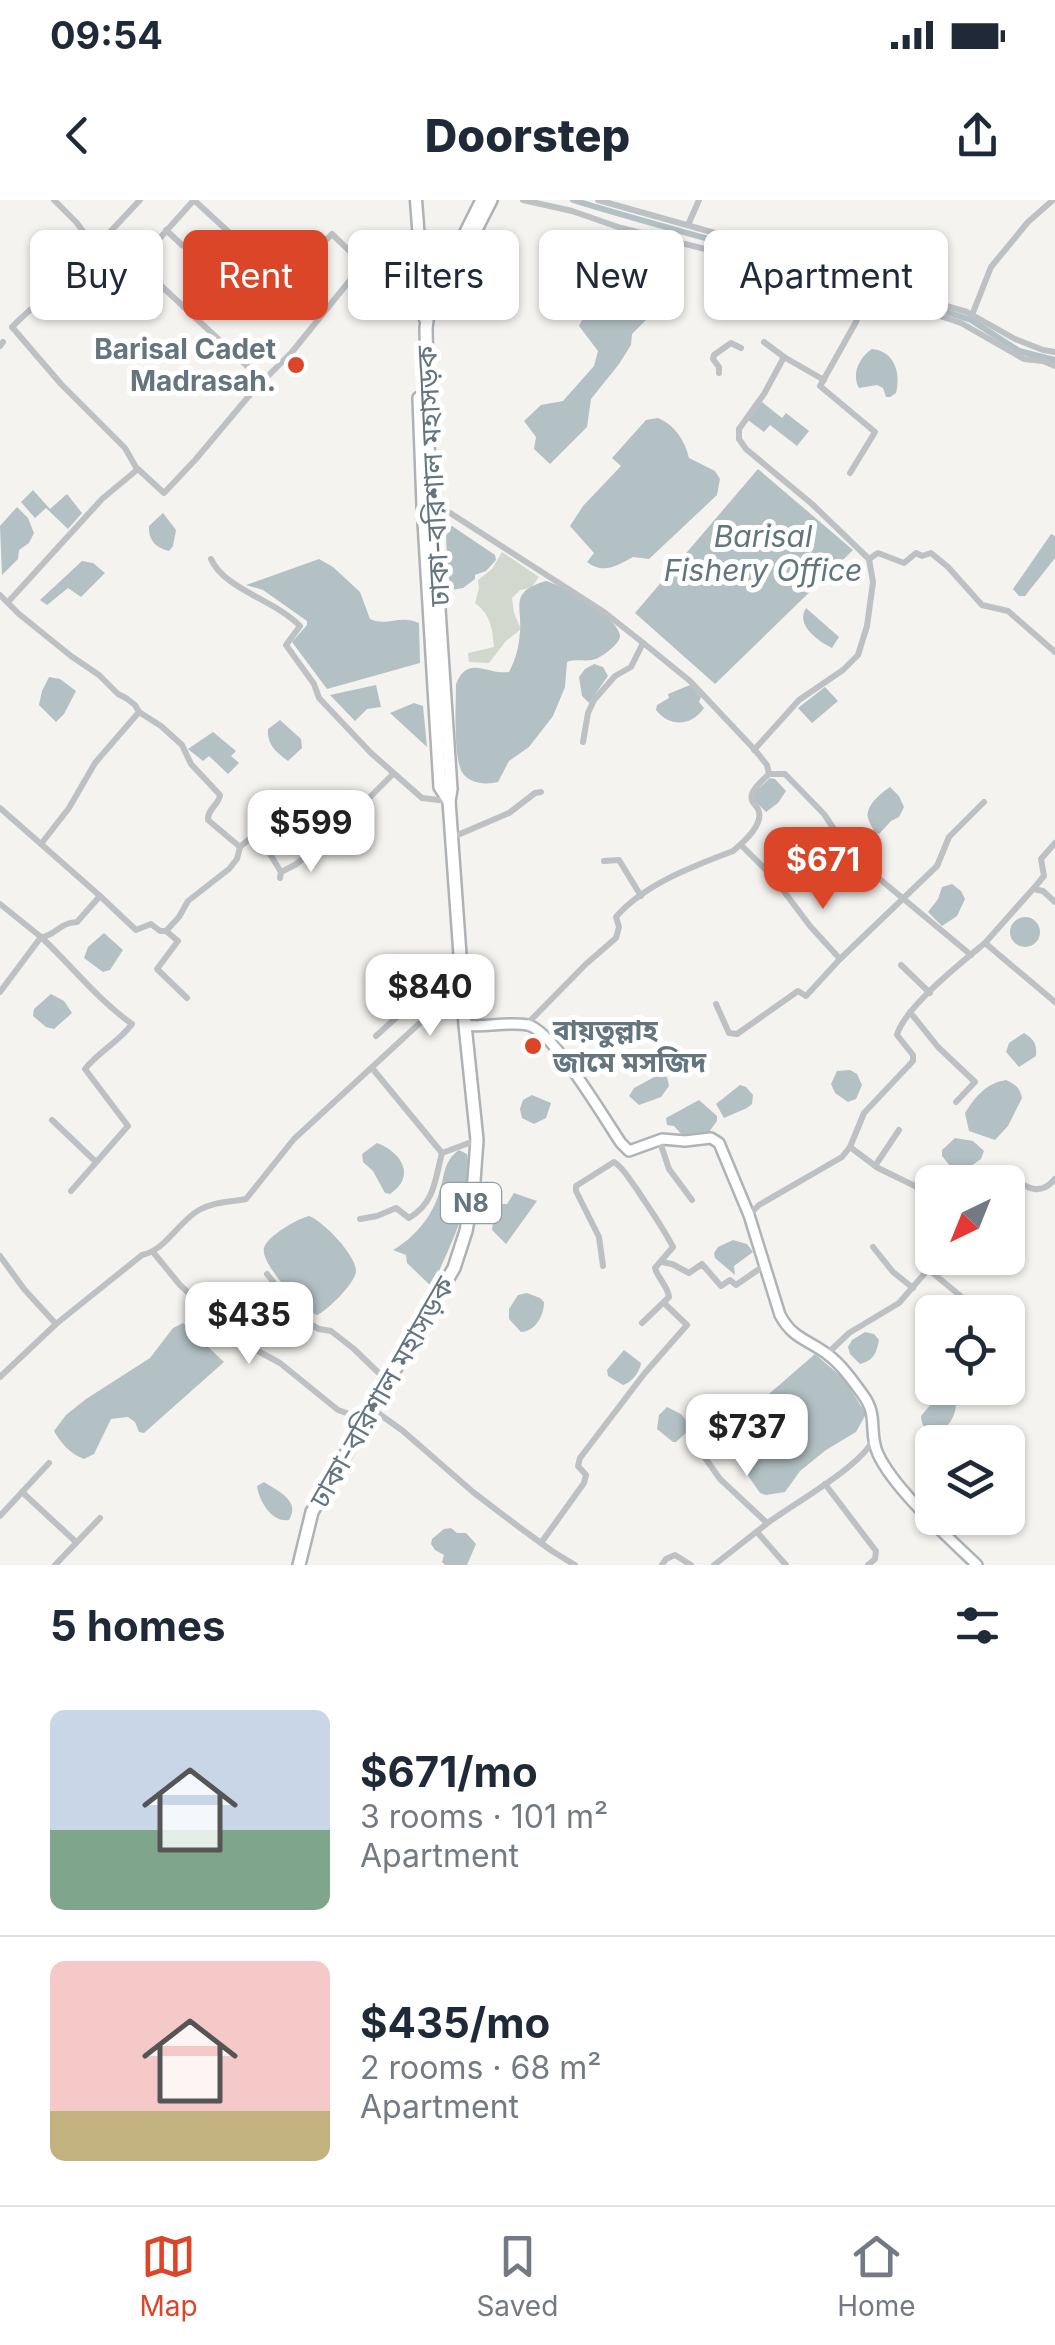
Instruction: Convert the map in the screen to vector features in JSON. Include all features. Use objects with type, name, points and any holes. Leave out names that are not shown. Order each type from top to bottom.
[{"type":"highway","name":"N8","points":[[426,328],[429,306],[482,200]]},
{"type":"highway","name":"N8","points":[[426,328],[492,200]]},
{"type":"highway","name":"ঢাকা-বরিশাল মহাসড়ক","points":[[300,1565],[312,1512],[454,1268],[469,1212],[472,1142],[449,801],[426,328]]},
{"type":"highway","name":"ঢাকা-বরিশাল মহাসড়ক","points":[[426,328],[418,356],[423,505],[440,787],[449,801]]},
{"type":"main road","points":[[415,203],[418,230]]},
{"type":"main road","points":[[425,320],[426,328]]},
{"type":"street","points":[[54,200],[82,230]]},
{"type":"street","points":[[112,230],[140,200]]},
{"type":"street","points":[[262,380],[140,266],[142,258],[194,200],[284,282],[332,234],[348,249]]},
{"type":"street","points":[[523,200],[704,249]]},
{"type":"street","points":[[598,200],[754,244],[796,262],[972,315],[1015,339],[1055,352]]},
{"type":"street","points":[[688,225],[699,200]]},
{"type":"street","points":[[972,315],[992,266],[1052,200]]},
{"type":"street","points":[[166,230],[183,246]]},
{"type":"street","points":[[30,310],[12,327],[164,493],[262,380],[292,352],[348,281]]},
{"type":"street","points":[[948,318],[1024,359],[1055,366]]},
{"type":"street","points":[[850,472],[875,432],[820,386],[857,320]]},
{"type":"street","points":[[764,342],[824,380]]},
{"type":"street","points":[[719,373],[714,355],[731,343],[742,348]]},
{"type":"street","points":[[754,750],[799,700],[858,656],[873,582],[869,559],[738,438],[739,429],[784,357]]},
{"type":"street","points":[[9,601],[102,499],[138,469]]},
{"type":"street","points":[[434,502],[604,612],[643,643],[690,682],[767,765],[769,774]]},
{"type":"street","points":[[869,559],[878,553],[904,563],[916,553],[932,553],[975,599],[1008,611],[1055,652]]},
{"type":"street","points":[[211,559],[230,582],[268,601],[300,626],[286,645],[314,684],[319,698],[422,798],[449,801]]},
{"type":"street","points":[[0,595],[182,745],[191,764],[220,795],[208,820],[240,847]]},
{"type":"street","points":[[583,742],[594,700],[615,676],[631,666],[643,643]]},
{"type":"street","points":[[41,844],[69,808],[94,763],[139,712]]},
{"type":"street","points":[[166,931],[188,900],[229,868],[240,847],[252,838],[281,875],[324,844],[394,774]]},
{"type":"street","points":[[526,1025],[616,938],[616,916],[623,909],[682,871],[741,845],[759,822],[760,813],[752,802],[752,793],[769,774],[785,774],[824,814],[852,856],[970,955]]},
{"type":"street","points":[[452,838],[509,813],[541,792]]},
{"type":"street","points":[[716,1004],[729,1032],[737,1034],[798,992],[806,996],[937,866],[949,837],[984,802]]},
{"type":"street","points":[[0,808],[136,930],[149,924],[166,931],[178,944],[157,969],[186,998]]},
{"type":"street","points":[[749,1215],[759,1205],[842,1157],[864,1113],[912,1061],[914,1055],[897,1035],[900,1024],[985,943],[1033,889],[1044,876],[1042,859],[1055,843]]},
{"type":"street","points":[[741,845],[773,877],[840,959]]},
{"type":"street","points":[[604,861],[620,860],[641,896]]},
{"type":"street","points":[[1033,889],[1055,902]]},
{"type":"street","points":[[40,937],[66,923],[77,922],[100,896]]},
{"type":"street","points":[[0,904],[132,1024],[85,1069],[128,1126],[71,1191]]},
{"type":"street","points":[[0,992],[40,937]]},
{"type":"street","points":[[985,943],[1055,1002]]},
{"type":"street","points":[[376,1036],[461,959]]},
{"type":"street","points":[[901,965],[930,993]]},
{"type":"street","points":[[0,1377],[56,1324],[142,1254],[153,1252],[186,1219],[221,1203],[246,1199],[294,1140],[462,984]]},
{"type":"street","points":[[910,1012],[938,1047],[975,1082],[956,1102]]},
{"type":"street","points":[[465,1024],[526,1025],[538,1029],[629,1150]]},
{"type":"street","points":[[372,1068],[442,1152]]},
{"type":"street","points":[[52,1120],[96,1162]]},
{"type":"street","points":[[874,1166],[898,1130]]},
{"type":"street","points":[[603,1266],[599,1237],[576,1186],[618,1163],[629,1150],[659,1139],[710,1138],[720,1143],[785,1324],[796,1336],[827,1354],[870,1406],[878,1454],[895,1480],[977,1565]]},
{"type":"street","points":[[659,1139],[670,1169],[692,1200]]},
{"type":"street","points":[[442,1152],[472,1142]]},
{"type":"street","points":[[850,1147],[874,1166],[915,1189]]},
{"type":"street","points":[[360,1219],[396,1208],[409,1218],[420,1212],[427,1204],[442,1152]]},
{"type":"street","points":[[618,1163],[656,1215],[673,1247],[655,1268],[669,1298],[642,1323]]},
{"type":"street","points":[[1025,1186],[1044,1190],[1055,1179]]},
{"type":"street","points":[[873,1247],[912,1288]]},
{"type":"street","points":[[153,1252],[180,1286],[254,1349],[338,1410],[352,1415],[370,1408],[540,1544],[575,1565]]},
{"type":"street","points":[[0,1256],[24,1290],[56,1324]]},
{"type":"street","points":[[661,1262],[688,1273],[702,1264],[722,1286],[730,1280],[736,1284],[764,1265]]},
{"type":"street","points":[[267,1274],[304,1320],[331,1330],[388,1382]]},
{"type":"street","points":[[827,1354],[849,1333],[899,1304],[924,1275]]},
{"type":"street","points":[[934,1275],[959,1295]]},
{"type":"street","points":[[540,1544],[584,1483],[586,1475],[578,1466],[580,1458],[687,1325],[664,1303]]},
{"type":"street","points":[[714,1565],[826,1484],[866,1451],[874,1439]]},
{"type":"street","points":[[703,1454],[720,1479],[767,1524]]},
{"type":"street","points":[[0,1516],[49,1463]]},
{"type":"street","points":[[826,1484],[876,1552],[868,1565]]},
{"type":"street","points":[[22,1492],[76,1542]]},
{"type":"street","points":[[55,1565],[100,1518]]},
{"type":"street","points":[[758,1532],[786,1565]]},
{"type":"street","points":[[662,1565],[676,1555],[690,1565]]},
{"type":"shaded area","points":[[502,552],[539,577],[531,588],[520,590],[512,598],[521,629],[489,663],[469,662],[468,653],[494,647],[488,617],[475,603],[478,580],[492,569]]},
{"type":"water","points":[[582,320],[646,320],[632,334],[631,345],[591,399],[587,427],[550,464],[534,449],[536,437],[524,421],[541,405],[563,401],[594,366],[598,351],[579,326]]},
{"type":"water","points":[[872,349],[886,354],[897,371],[896,393],[890,397],[877,385],[859,388],[858,366]]},
{"type":"water","points":[[762,402],[782,418],[786,413],[809,431],[797,446],[770,425],[764,432],[748,420]]},
{"type":"water","points":[[658,418],[678,434],[689,458],[715,471],[720,479],[717,495],[649,559],[633,557],[611,567],[593,566],[587,562],[594,553],[570,526],[583,506],[621,466],[612,458],[646,420]]},
{"type":"water","name":"Barisal Fishery Office","points":[[758,469],[853,550],[715,684],[635,613]]},
{"type":"water","points":[[33,490],[50,509],[67,494],[82,513],[68,529],[46,508],[35,518],[21,502]]},
{"type":"water","points":[[17,507],[28,518],[34,533],[19,550],[18,559],[2,575],[0,526]]},
{"type":"water","points":[[163,513],[176,530],[169,551],[154,543],[149,531],[149,526]]},
{"type":"water","points":[[452,526],[495,555],[496,560],[463,588],[451,590],[446,530]]},
{"type":"water","points":[[1051,534],[1055,536],[1055,558],[1025,596],[1019,596],[1013,589]]},
{"type":"water","points":[[319,559],[360,592],[370,619],[419,623],[420,663],[327,689],[292,642],[307,621],[263,590],[246,585]]},
{"type":"water","points":[[82,561],[93,563],[105,573],[81,597],[68,588],[47,605],[40,600]]},
{"type":"water","points":[[546,581],[601,612],[618,630],[619,640],[598,658],[567,662],[565,687],[553,716],[529,747],[509,761],[498,782],[473,781],[462,772],[457,754],[456,684],[472,668],[509,672],[519,642],[522,595]]},
{"type":"water","points":[[806,608],[839,637],[832,648],[806,626]]},
{"type":"water","points":[[594,664],[603,667],[608,676],[589,703],[582,696],[579,677]]},
{"type":"water","points":[[49,677],[60,679],[76,691],[56,722],[39,705]]},
{"type":"water","points":[[376,685],[381,707],[367,709],[355,721],[330,695]]},
{"type":"water","points":[[690,685],[701,697],[699,702],[704,708],[699,714],[687,721],[674,722],[656,710],[669,698],[668,694]]},
{"type":"water","points":[[825,687],[838,701],[812,723],[798,708]]},
{"type":"water","points":[[414,703],[423,706],[427,747],[390,713]]},
{"type":"water","points":[[280,720],[301,739],[302,748],[288,761],[269,739],[268,729]]},
{"type":"water","points":[[213,732],[236,751],[231,756],[239,763],[228,774],[209,756],[203,761],[188,749]]},
{"type":"water","points":[[770,778],[786,791],[766,812],[754,800],[754,793]]},
{"type":"water","points":[[890,787],[904,807],[899,817],[879,834],[875,833],[868,818],[869,809]]},
{"type":"water","points":[[952,884],[965,899],[957,916],[942,926],[928,912],[942,887]]},
{"type":"water","points":[[1025,917],[1039,926],[1040,932],[1031,946],[1025,947],[1011,938],[1010,932],[1019,918]]},
{"type":"water","points":[[104,933],[123,950],[110,970],[103,972],[84,958],[88,947]]},
{"type":"water","points":[[51,994],[64,1001],[72,1013],[54,1029],[33,1016],[34,1009]]},
{"type":"water","points":[[1024,1033],[1034,1042],[1036,1056],[1019,1067],[1006,1052],[1009,1043]]},
{"type":"water","points":[[850,1070],[862,1085],[856,1099],[848,1102],[835,1093],[831,1084],[837,1071]]},
{"type":"water","points":[[658,1075],[667,1077],[669,1086],[661,1097],[639,1105],[629,1096],[634,1088]]},
{"type":"water","points":[[1006,1080],[1017,1087],[1022,1098],[1008,1126],[995,1140],[969,1131],[965,1113],[987,1088]]},
{"type":"water","points":[[740,1085],[753,1095],[752,1104],[724,1118],[716,1104]]},
{"type":"water","points":[[532,1095],[551,1103],[546,1118],[534,1124],[522,1118],[520,1109],[523,1100]]},
{"type":"water","points":[[699,1100],[717,1116],[709,1132],[684,1137],[674,1126],[667,1125],[666,1118]]},
{"type":"water","points":[[955,1138],[973,1141],[984,1151],[972,1165],[949,1165],[942,1150]]},
{"type":"water","points":[[377,1143],[393,1152],[403,1165],[403,1180],[390,1194],[385,1193],[363,1162],[362,1154]]},
{"type":"water","points":[[459,1150],[467,1154],[469,1172],[464,1206],[432,1287],[407,1263],[406,1255],[393,1250],[427,1218],[447,1164]]},
{"type":"water","points":[[514,1193],[537,1201],[506,1244],[492,1230],[491,1217],[496,1212],[494,1204],[507,1204]]},
{"type":"water","points":[[309,1216],[338,1240],[356,1272],[340,1296],[317,1315],[293,1296],[276,1275],[264,1248],[276,1233]]},
{"type":"water","points":[[733,1240],[747,1244],[753,1252],[734,1266],[735,1275],[714,1253]]},
{"type":"water","points":[[527,1293],[540,1298],[544,1307],[535,1325],[521,1332],[509,1319],[509,1309],[518,1295]]},
{"type":"water","points":[[183,1323],[224,1362],[144,1433],[128,1417],[111,1419],[94,1454],[84,1459],[70,1451],[54,1431],[66,1415],[150,1358],[173,1328]]},
{"type":"water","points":[[865,1332],[879,1340],[874,1356],[860,1364],[848,1347]]},
{"type":"water","points":[[624,1350],[641,1363],[635,1377],[623,1385],[608,1376],[607,1370]]},
{"type":"water","points":[[815,1354],[844,1379],[866,1414],[856,1432],[800,1471],[785,1492],[760,1493],[722,1438],[723,1427],[755,1406]]},
{"type":"water","points":[[930,1405],[956,1405],[948,1425],[923,1425],[921,1416]]},
{"type":"water","points":[[667,1407],[681,1414],[690,1425],[676,1442],[657,1429],[659,1415]]},
{"type":"water","points":[[264,1482],[290,1502],[289,1520],[272,1515],[260,1498],[257,1486]]},
{"type":"water","points":[[444,1529],[466,1533],[476,1544],[467,1565],[445,1565],[444,1555],[431,1544]]},
{"type":"waterway","points":[[573,200],[704,238]]},
{"type":"waterway","points":[[948,313],[971,320],[1019,351],[1055,360]]},
{"type":"place","name":"Barisal Cadet Madrasah.","points":[[296,365]]},
{"type":"place","name":"বায়তুল্লাহ জামে মসজিদ","points":[[533,1046]]}]
